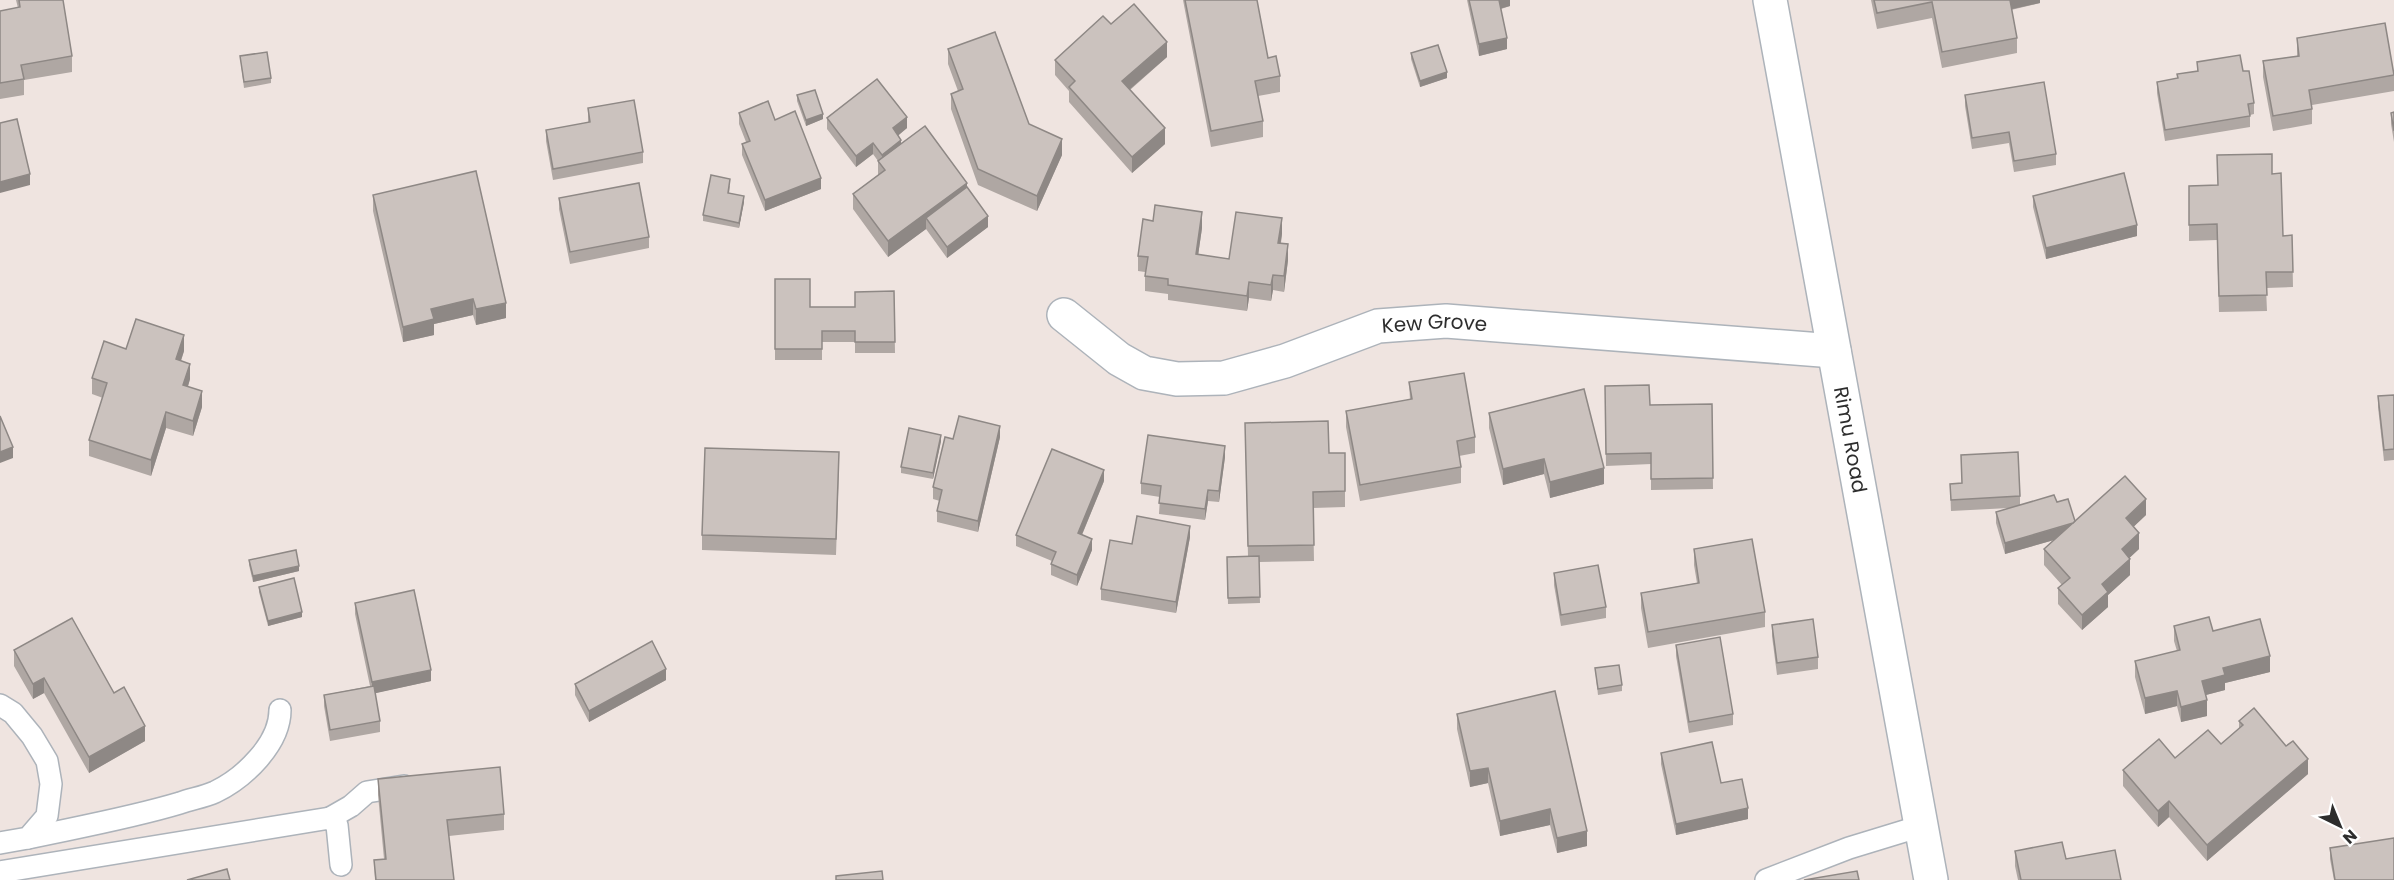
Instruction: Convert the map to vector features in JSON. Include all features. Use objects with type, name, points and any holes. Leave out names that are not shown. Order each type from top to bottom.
[{"type":"main road","name":"Rimu Road","points":[[1770,0],[1931,880]]},
{"type":"main road","name":"Kew Grove","points":[[1064,315],[1119,358],[1144,373],[1177,379],[1224,378],[1285,361],[1378,326],[1446,321],[1834,351]]},
{"type":"lane","points":[[0,705],[13,713],[32,736],[47,761],[51,784],[48,816],[28,838]]},
{"type":"lane","points":[[0,843],[151,811],[215,792],[256,763],[269,745],[280,722],[280,710]]},
{"type":"lane","points":[[0,872],[330,818],[351,806],[367,792],[422,783]]},
{"type":"lane","points":[[330,818],[337,825],[341,865]]},
{"type":"lane","points":[[1766,880],[1849,848],[1921,825]]},
{"type":"building","points":[[19,0],[63,0],[72,56],[21,65],[24,79],[0,83],[0,11],[20,7]]},
{"type":"building","points":[[1185,0],[1257,0],[1268,58],[1276,56],[1280,76],[1255,81],[1263,121],[1211,131]]},
{"type":"building","points":[[1469,0],[1499,0],[1507,38],[1479,44]]},
{"type":"building","points":[[1874,0],[2010,0],[2017,38],[1942,52],[1932,2],[1877,13]]},
{"type":"building","points":[[1134,4],[1167,42],[1122,81],[1165,128],[1132,157],[1069,87],[1075,81],[1055,60],[1103,16],[1111,24]]},
{"type":"building","points":[[2385,23],[2394,75],[2309,90],[2312,109],[2273,116],[2263,61],[2299,56],[2297,38]]},
{"type":"building","points":[[995,32],[1029,124],[1062,139],[1037,196],[978,169],[951,94],[963,89],[948,49]]},
{"type":"building","points":[[1438,45],[1447,72],[1420,81],[1411,53]]},
{"type":"building","points":[[267,52],[271,78],[244,82],[240,56]]},
{"type":"building","points":[[2240,55],[2243,71],[2249,71],[2254,103],[2248,104],[2250,116],[2165,130],[2157,82],[2178,78],[2177,74],[2198,71],[2197,62]]},
{"type":"building","points":[[877,79],[907,117],[893,128],[901,140],[882,155],[873,143],[856,156],[827,118]]},
{"type":"building","points":[[2044,82],[2056,154],[2014,161],[2009,132],[1972,138],[1965,95]]},
{"type":"building","points":[[815,90],[823,114],[806,120],[797,95]]},
{"type":"building","points":[[634,100],[643,152],[553,169],[546,130],[590,122],[588,108]]},
{"type":"building","points":[[768,101],[775,120],[795,111],[821,178],[765,200],[742,144],[750,141],[739,113]]},
{"type":"building","points":[[2394,112],[2394,131],[2391,113]]},
{"type":"building","points":[[17,119],[30,174],[0,182],[0,123]]},
{"type":"building","points":[[925,126],[967,183],[888,241],[853,194],[885,170],[878,161]]},
{"type":"building","points":[[2272,154],[2272,174],[2281,173],[2283,236],[2292,235],[2293,272],[2266,272],[2267,295],[2219,296],[2217,224],[2189,225],[2189,186],[2218,185],[2217,155]]},
{"type":"building","points":[[476,171],[506,303],[476,309],[473,299],[431,309],[434,319],[403,327],[373,195]]},
{"type":"building","points":[[2124,173],[2137,225],[2046,248],[2033,196]]},
{"type":"building","points":[[711,175],[730,179],[728,193],[744,196],[739,223],[703,215]]},
{"type":"building","points":[[639,183],[649,237],[570,252],[559,198]]},
{"type":"building","points":[[967,187],[988,216],[947,247],[926,218]]},
{"type":"building","points":[[1155,205],[1202,212],[1196,254],[1229,259],[1236,212],[1282,218],[1278,243],[1288,244],[1284,276],[1273,275],[1271,285],[1249,282],[1247,296],[1168,285],[1168,279],[1145,276],[1148,257],[1138,256],[1143,219],[1153,221]]},
{"type":"building","points":[[775,279],[810,279],[810,307],[855,307],[855,292],[894,291],[895,342],[855,342],[855,331],[822,331],[822,349],[775,349]]},
{"type":"building","points":[[136,319],[184,335],[176,359],[190,364],[183,385],[202,391],[193,421],[166,412],[151,460],[89,440],[107,383],[92,378],[104,341],[126,349]]},
{"type":"building","points":[[1464,373],[1475,437],[1457,441],[1461,467],[1360,485],[1346,411],[1412,399],[1409,382]]},
{"type":"building","points":[[1649,385],[1650,405],[1712,404],[1713,478],[1651,479],[1651,453],[1606,454],[1605,386]]},
{"type":"building","points":[[1584,389],[1604,468],[1550,482],[1544,459],[1503,469],[1489,413]]},
{"type":"building","points":[[2394,395],[2394,449],[2384,450],[2378,396]]},
{"type":"building","points":[[0,416],[13,447],[0,452]]},
{"type":"building","points":[[959,416],[1000,426],[978,521],[937,511],[942,490],[933,487],[945,437],[953,439]]},
{"type":"building","points":[[1328,421],[1329,453],[1345,453],[1345,491],[1313,492],[1314,545],[1248,546],[1245,423]]},
{"type":"building","points":[[909,428],[941,435],[933,473],[901,467]]},
{"type":"building","points":[[1148,435],[1225,446],[1219,491],[1208,490],[1205,509],[1159,503],[1161,486],[1141,483]]},
{"type":"building","points":[[705,448],[839,452],[836,539],[702,535]]},
{"type":"building","points":[[1052,449],[1104,470],[1078,533],[1092,539],[1077,575],[1051,564],[1056,552],[1016,535]]},
{"type":"building","points":[[2018,452],[2020,496],[1951,500],[1950,484],[1962,483],[1961,455]]},
{"type":"building","points":[[2125,476],[2146,499],[2126,518],[2139,533],[2122,549],[2130,559],[2102,584],[2108,592],[2082,615],[2058,588],[2070,578],[2044,549]]},
{"type":"building","points":[[2054,495],[2057,502],[2068,499],[2075,521],[2073,523],[2005,543],[1996,512]]},
{"type":"building","points":[[1137,516],[1190,526],[1176,602],[1101,589],[1110,540],[1132,544]]},
{"type":"building","points":[[1752,539],[1765,612],[1648,632],[1641,593],[1699,583],[1694,549]]},
{"type":"building","points":[[296,550],[299,566],[253,576],[249,560]]},
{"type":"building","points":[[1259,556],[1260,597],[1228,598],[1227,557]]},
{"type":"building","points":[[1598,565],[1606,607],[1561,615],[1554,573]]},
{"type":"building","points":[[294,578],[302,612],[268,621],[259,587]]},
{"type":"building","points":[[414,590],[431,670],[372,682],[355,603]]},
{"type":"building","points":[[2209,617],[2213,631],[2260,619],[2270,656],[2223,668],[2225,675],[2202,681],[2207,700],[2181,707],[2177,691],[2145,698],[2135,661],[2180,650],[2174,626]]},
{"type":"building","points":[[72,618],[114,693],[124,687],[145,726],[89,757],[44,678],[33,684],[14,650]]},
{"type":"building","points":[[1813,619],[1818,657],[1777,663],[1772,625]]},
{"type":"building","points":[[1720,637],[1733,714],[1689,722],[1676,645]]},
{"type":"building","points":[[652,641],[666,669],[589,711],[575,684]]},
{"type":"building","points":[[1619,665],[1622,685],[1598,689],[1595,668]]},
{"type":"building","points":[[374,686],[380,721],[330,730],[324,695]]},
{"type":"building","points":[[1555,691],[1587,831],[1557,838],[1550,809],[1500,821],[1488,768],[1470,771],[1457,714]]},
{"type":"building","points":[[2254,708],[2286,746],[2293,741],[2308,759],[2207,845],[2169,801],[2158,811],[2123,770],[2159,739],[2175,758],[2208,730],[2221,744],[2243,725],[2239,721]]},
{"type":"building","points":[[1712,742],[1721,783],[1742,779],[1748,808],[1676,824],[1661,753]]},
{"type":"building","points":[[500,767],[504,814],[447,820],[454,880],[376,880],[374,860],[386,859],[378,779]]},
{"type":"building","points":[[2394,838],[2394,880],[2335,880],[2330,848]]},
{"type":"building","points":[[2062,842],[2066,859],[2115,850],[2121,880],[2021,880],[2015,851]]},
{"type":"building","points":[[227,869],[230,880],[187,880]]},
{"type":"building","points":[[882,871],[883,880],[836,880],[836,876]]},
{"type":"building","points":[[1857,871],[1859,880],[1804,880]]}]
